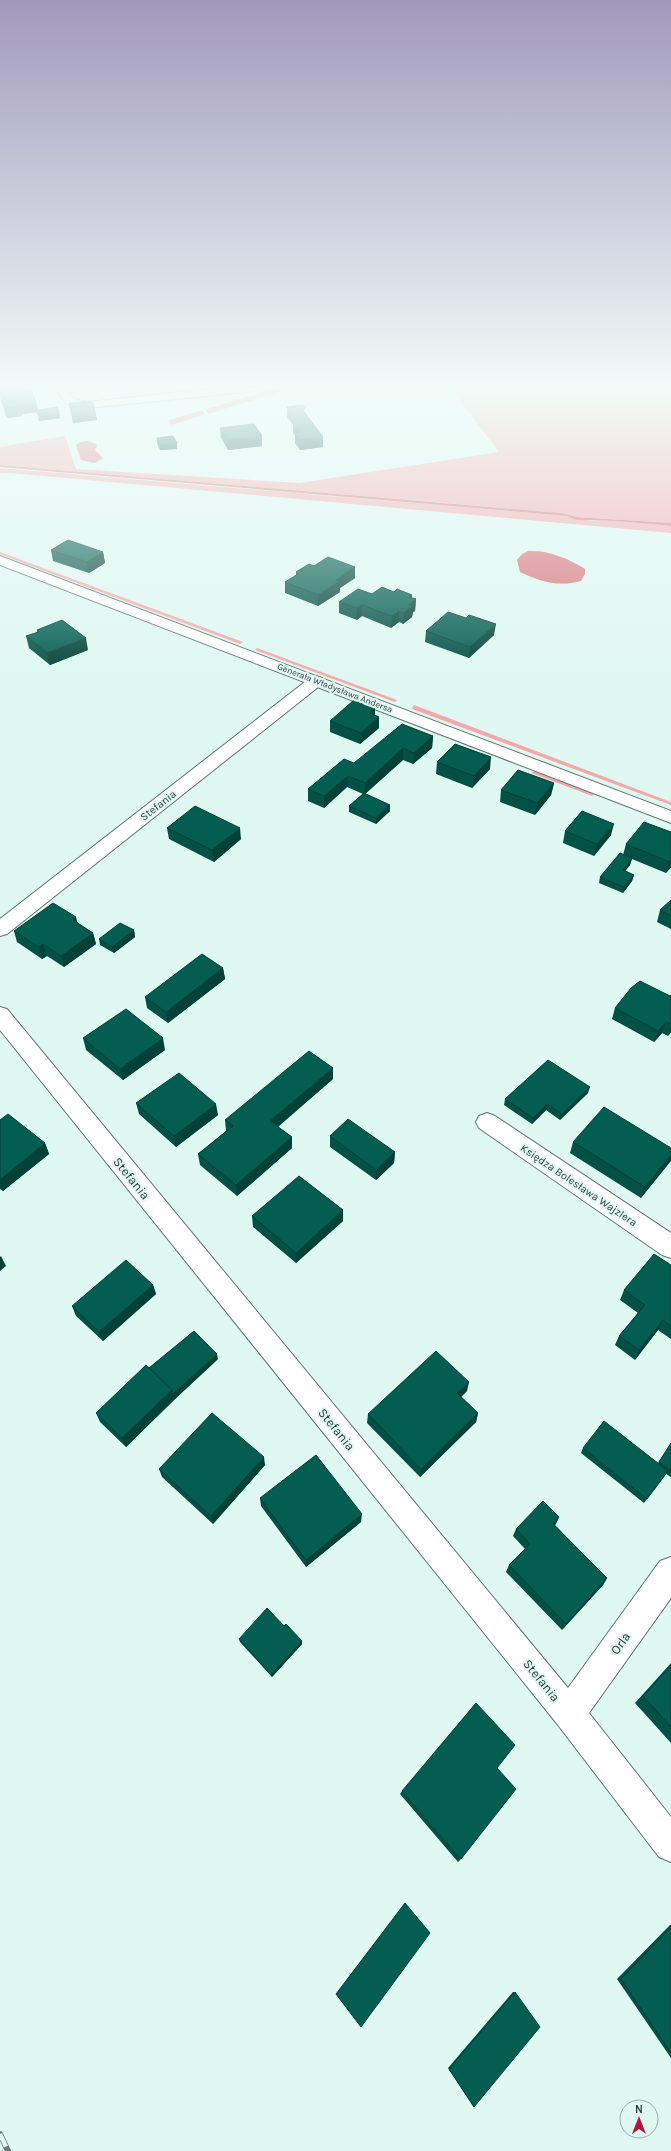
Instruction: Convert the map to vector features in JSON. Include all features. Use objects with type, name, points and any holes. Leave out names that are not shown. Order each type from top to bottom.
[{"type":"street","name":"Generała Władysława Andersa","points":[[0,560],[167,622],[316,681],[671,817]]},
{"type":"street","name":"Stefania","points":[[0,929],[316,681]]},
{"type":"street","name":"Stefania","points":[[0,1015],[569,1714],[671,1845]]},
{"type":"street","name":"Księdza Bolesława Wajzlera","points":[[487,1122],[671,1247]]},
{"type":"street","name":"Orla","points":[[569,1714],[671,1572]]},
{"type":"shaded area","points":[[169,487],[229,487],[567,516],[590,521],[617,521],[671,526],[671,533]]},
{"type":"shaded area","points":[[236,487],[262,487],[561,513],[576,517],[671,523],[671,526],[617,521],[577,520],[567,516]]},
{"type":"shaded area","points":[[262,487],[671,487],[671,523],[576,517],[550,512]]},
{"type":"shaded area","points":[[528,551],[550,553],[565,558],[585,569],[585,574],[581,581],[565,584],[542,581],[528,576],[520,572],[517,560],[522,554]]},
{"type":"shaded area","points":[[0,552],[243,642],[240,644],[23,563],[0,554]]},
{"type":"shaded area","points":[[257,648],[397,700],[395,702],[255,650]]},
{"type":"shaded area","points":[[414,705],[671,802],[671,805],[412,709]]},
{"type":"shaded area","points":[[535,771],[594,794],[592,796],[531,773]]},
{"type":"building","points":[[68,540],[103,552],[87,562],[51,550]]},
{"type":"building","points":[[328,557],[355,567],[336,580],[340,581],[318,595],[285,582],[298,574],[296,572],[309,564],[314,566]]},
{"type":"building","points":[[382,587],[394,592],[397,589],[412,595],[409,597],[416,599],[409,605],[413,606],[404,613],[399,611],[392,616],[362,605],[357,608],[339,602],[358,589],[372,594]]},
{"type":"building","points":[[448,612],[466,618],[469,615],[496,624],[470,647],[426,631]]},
{"type":"building","points":[[62,620],[86,638],[47,653],[26,636],[39,632],[37,630]]},
{"type":"building","points":[[354,700],[375,708],[370,713],[379,717],[361,733],[330,721]]},
{"type":"building","points":[[402,724],[433,736],[414,753],[403,748],[365,783],[348,776],[324,796],[308,789],[344,759],[354,763]]},
{"type":"building","points":[[455,744],[491,757],[474,776],[437,762]]},
{"type":"building","points":[[518,770],[554,783],[537,803],[501,790]]},
{"type":"building","points":[[364,793],[390,805],[376,818],[349,806]]},
{"type":"building","points":[[195,806],[240,828],[212,850],[167,828]]},
{"type":"building","points":[[582,811],[614,824],[597,844],[565,831]]},
{"type":"building","points":[[644,822],[671,832],[670,862],[626,844]]},
{"type":"building","points":[[620,853],[632,858],[623,870],[634,875],[624,887],[600,877]]},
{"type":"building","points":[[671,900],[671,916],[660,910]]},
{"type":"building","points":[[53,903],[76,917],[73,920],[93,933],[61,956],[43,944],[39,947],[14,931]]},
{"type":"building","points":[[120,923],[134,930],[112,947],[99,939]]},
{"type":"building","points":[[202,954],[223,968],[166,1012],[145,997]]},
{"type":"building","points":[[640,981],[670,996],[671,995],[671,1024],[666,1022],[658,1031],[615,1008],[631,988]]},
{"type":"building","points":[[126,1009],[163,1038],[120,1069],[83,1038]]},
{"type":"building","points":[[309,1051],[333,1068],[270,1121],[292,1137],[236,1185],[198,1154],[233,1126],[225,1120]]},
{"type":"building","points":[[548,1060],[590,1087],[562,1114],[547,1104],[533,1118],[505,1099]]},
{"type":"building","points":[[179,1073],[216,1104],[174,1136],[136,1103]]},
{"type":"building","points":[[604,1107],[671,1148],[671,1155],[645,1187],[573,1142]]},
{"type":"building","points":[[8,1114],[45,1143],[0,1180],[0,1120]]},
{"type":"building","points":[[348,1119],[395,1152],[376,1170],[330,1136]]},
{"type":"building","points":[[299,1176],[343,1210],[296,1253],[252,1216]]},
{"type":"building","points":[[654,1254],[671,1265],[671,1326],[663,1320],[639,1350],[619,1336],[645,1305],[624,1290]]},
{"type":"building","points":[[126,1260],[153,1285],[99,1332],[72,1306]]},
{"type":"building","points":[[194,1331],[217,1354],[173,1394],[172,1390],[149,1368]]},
{"type":"building","points":[[436,1351],[469,1382],[457,1393],[478,1413],[421,1469],[368,1414]]},
{"type":"building","points":[[146,1365],[172,1390],[122,1438],[96,1413]]},
{"type":"building","points":[[212,1413],[264,1457],[211,1516],[159,1469]]},
{"type":"building","points":[[604,1421],[668,1471],[647,1499],[583,1448]]},
{"type":"building","points":[[671,1443],[671,1471],[659,1462]]},
{"type":"building","points":[[316,1455],[362,1514],[306,1560],[260,1498]]},
{"type":"building","points":[[543,1501],[559,1517],[553,1524],[607,1578],[566,1624],[509,1565],[530,1544],[516,1529]]},
{"type":"building","points":[[267,1608],[284,1626],[286,1624],[302,1641],[271,1675],[239,1639]]},
{"type":"building","points":[[671,1665],[671,1727],[643,1696]]},
{"type":"building","points":[[476,1703],[515,1745],[497,1768],[516,1789],[461,1859],[402,1791]]},
{"type":"building","points":[[405,1903],[430,1933],[361,2027],[336,1994]]},
{"type":"building","points":[[671,1927],[671,2053],[621,1979]]},
{"type":"building","points":[[515,1992],[540,2027],[474,2107],[449,2069]]},
{"type":"railway","points":[[0,2134],[8,2151]]}]
